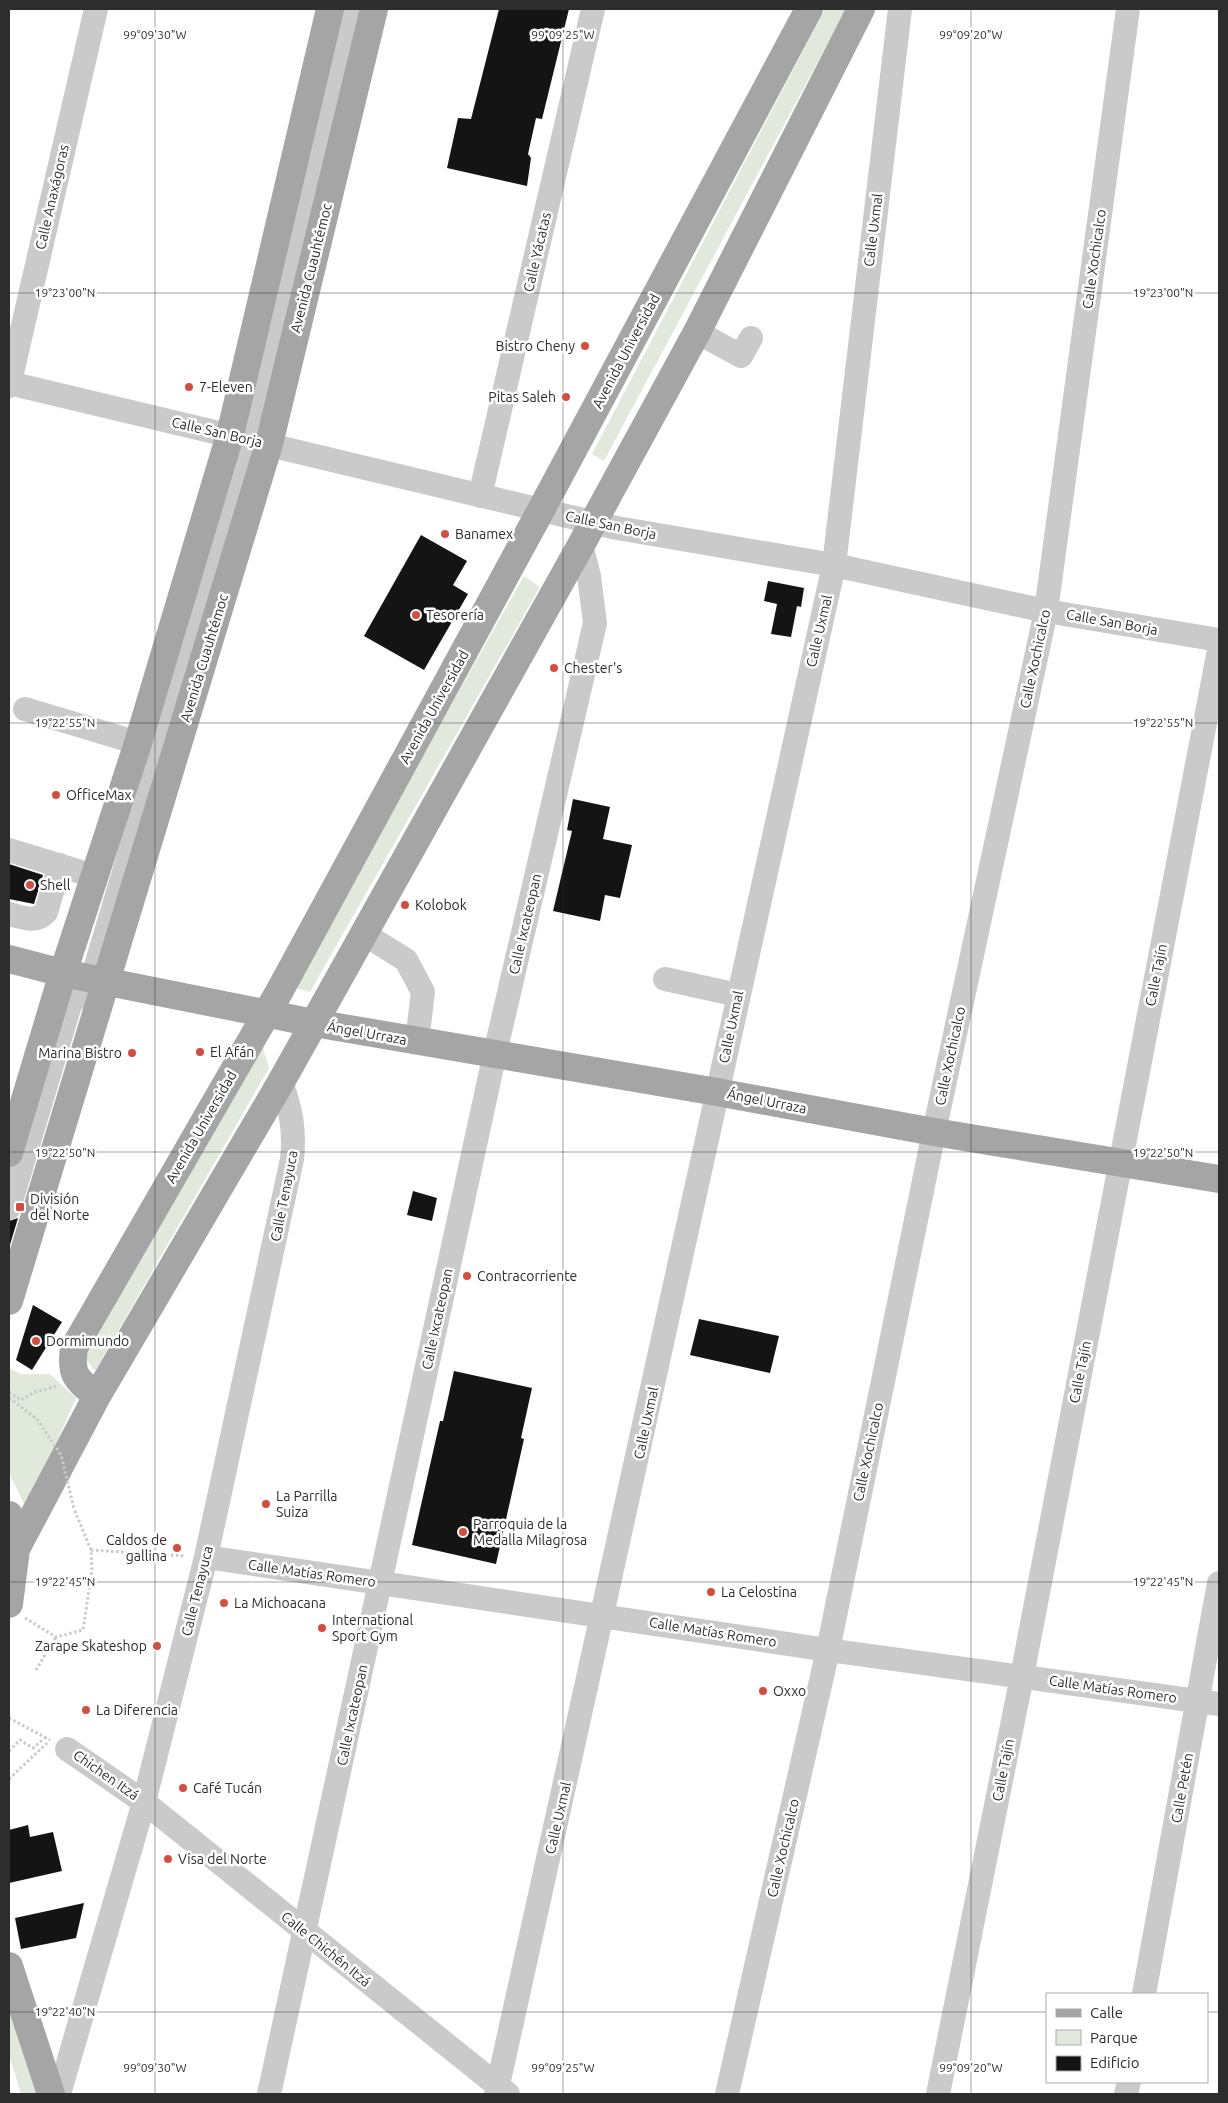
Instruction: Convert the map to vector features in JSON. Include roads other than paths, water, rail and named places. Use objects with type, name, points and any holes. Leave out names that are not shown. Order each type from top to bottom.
[{"type":"main road","name":"Avenida Cuauhtémoc","points":[[9,1153],[63,973],[138,743],[251,440],[330,9]]},
{"type":"main road","name":"Avenida Cuauhtémoc","points":[[9,1300],[374,9]]},
{"type":"main road","name":"Avenida Universidad","points":[[97,1396],[76,1380],[72,1363],[74,1348],[266,1014],[541,510],[809,9]]},
{"type":"main road","points":[[16,1549],[97,1396],[281,1082],[697,332],[861,9]]},
{"type":"main road","points":[[9,960],[63,973],[266,1014]]},
{"type":"main road","name":"Ángel Urraza","points":[[266,1014],[717,1092],[934,1132],[1219,1180]]},
{"type":"main road","points":[[9,1515],[16,1549],[17,1611]]},
{"type":"main road","points":[[9,1966],[52,2094]]},
{"type":"street","name":"Calle Anaxágoras","points":[[9,384],[96,9]]},
{"type":"street","points":[[251,440],[355,9]]},
{"type":"street","name":"Calle Yácatas","points":[[480,496],[593,9]]},
{"type":"street","name":"Calle Uxmal","points":[[501,2092],[738,995],[834,565],[900,9]]},
{"type":"street","name":"Calle Xochicalco","points":[[727,2094],[828,1650],[934,1132],[1046,611],[1128,9]]},
{"type":"street","points":[[697,332],[741,356],[751,338]]},
{"type":"street","name":"Calle San Borja","points":[[9,384],[541,510],[586,534],[834,565],[1046,611],[1219,640]]},
{"type":"street","name":"Calle Ixcateopan","points":[[269,2094],[495,1053],[595,623],[586,534]]},
{"type":"street","name":"Calle Tajín","points":[[938,2094],[1022,1676],[1219,650]]},
{"type":"street","points":[[25,709],[138,743]]},
{"type":"street","points":[[9,850],[94,876]]},
{"type":"street","points":[[9,914],[30,920],[42,917],[46,912],[60,865]]},
{"type":"street","points":[[364,934],[406,960],[423,992],[417,1041]]},
{"type":"street","points":[[9,1208],[70,1006],[98,980]]},
{"type":"street","points":[[9,1276],[98,980]]},
{"type":"street","points":[[665,980],[738,995]]},
{"type":"street","name":"Calle Tenayuca","points":[[59,2094],[144,1802],[206,1557],[292,1159],[294,1136],[291,1108],[281,1082]]},
{"type":"street","name":"Calle Matías Romero","points":[[206,1557],[828,1650],[1208,1702]]},
{"type":"street","name":"Calle Petén","points":[[1144,1993],[1208,1702],[1219,1582]]},
{"type":"street","name":"Chichen Itzá","points":[[59,1744],[144,1802]]},
{"type":"street","name":"Calle Chichén Itzá","points":[[144,1802],[501,2092]]},
{"type":"place","name":"Bistro Cheny","points":[[585,346]]},
{"type":"place","name":"7-Eleven","points":[[189,387]]},
{"type":"place","name":"Pitas Saleh","points":[[566,397]]},
{"type":"place","name":"Banamex","points":[[445,534]]},
{"type":"place","name":"Tesorería","points":[[416,615]]},
{"type":"place","name":"Chester's","points":[[554,668]]},
{"type":"place","name":"OfficeMax","points":[[56,795]]},
{"type":"place","name":"Shell","points":[[30,885]]},
{"type":"place","name":"Kolobok","points":[[405,905]]},
{"type":"place","name":"El Afán","points":[[200,1052]]},
{"type":"place","name":"Marina Bistro","points":[[132,1053]]},
{"type":"place","name":"División del Norte","points":[[20,1207]]},
{"type":"place","name":"Contracorriente","points":[[467,1276]]},
{"type":"place","name":"Dormimundo","points":[[36,1341]]},
{"type":"place","name":"La Parrilla Suiza","points":[[266,1504]]},
{"type":"place","name":"Parroquia de la Medalla Milagrosa","points":[[463,1532]]},
{"type":"place","name":"Caldos de gallina","points":[[177,1548]]},
{"type":"place","name":"La Celostina","points":[[711,1592]]},
{"type":"place","name":"La Michoacana","points":[[224,1603]]},
{"type":"place","name":"International Sport Gym","points":[[322,1628]]},
{"type":"place","name":"Zarape Skateshop","points":[[157,1646]]},
{"type":"place","name":"Oxxo","points":[[763,1691]]},
{"type":"place","name":"La Diferencia","points":[[86,1710]]},
{"type":"place","name":"Café Tucán","points":[[183,1788]]},
{"type":"place","name":"Visa del Norte","points":[[168,1859]]}]
